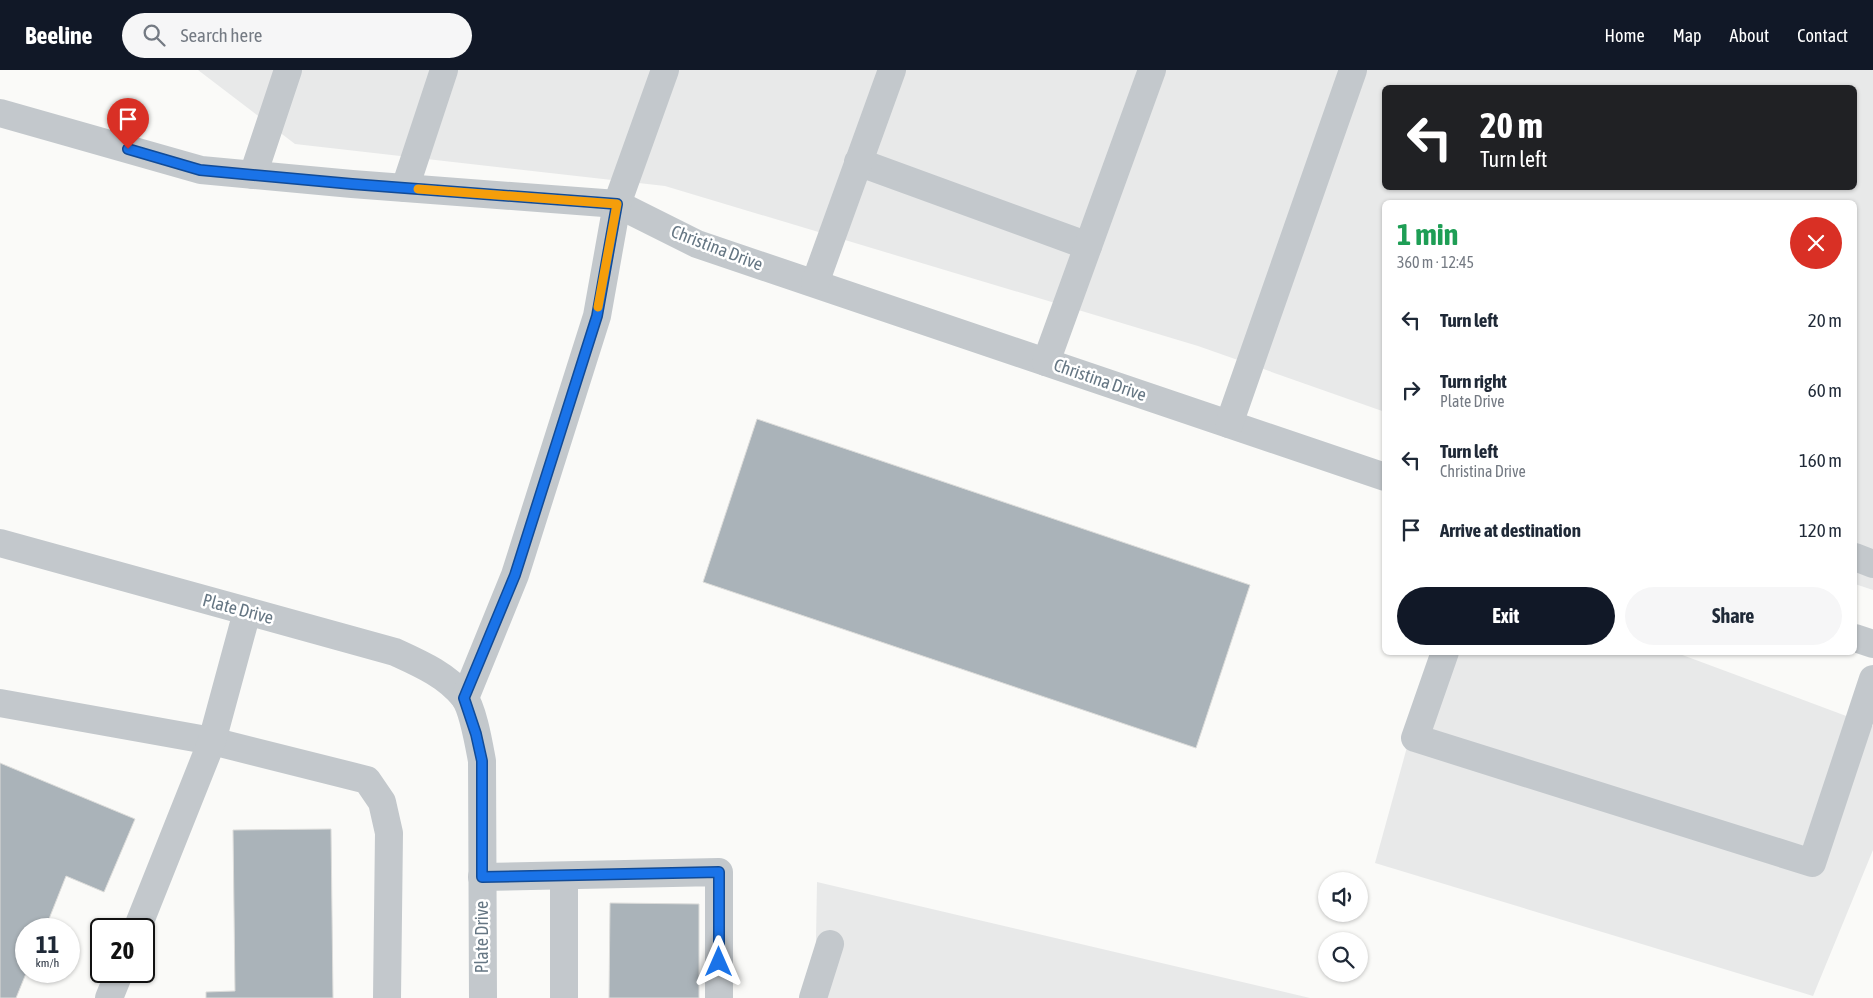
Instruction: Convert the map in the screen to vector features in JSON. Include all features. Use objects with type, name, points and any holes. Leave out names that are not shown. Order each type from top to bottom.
[{"type":"street","points":[[253,175],[288,70]]},
{"type":"street","points":[[405,188],[444,70]]},
{"type":"street","points":[[464,698],[515,575],[597,316],[617,204],[665,70]]},
{"type":"street","points":[[815,283],[892,70]]},
{"type":"street","points":[[1046,362],[1152,70]]},
{"type":"street","points":[[1229,424],[1353,70]]},
{"type":"street","name":"Christina Drive","points":[[0,112],[200,170],[617,204],[697,244],[1382,476]]},
{"type":"street","points":[[858,162],[1088,246]]},
{"type":"street","name":"Plate Drive","points":[[0,543],[395,652],[428,667],[464,698],[476,734],[482,761],[483,998]]},
{"type":"street","points":[[1857,558],[1873,564]]},
{"type":"street","points":[[141,918],[212,741],[248,612]]},
{"type":"street","points":[[1857,639],[1873,644]]},
{"type":"street","points":[[1444,655],[1415,738],[1812,863],[1873,679]]},
{"type":"street","points":[[0,703],[212,741],[367,780],[382,802],[389,833],[386,998]]},
{"type":"street","points":[[482,877],[719,872],[719,998]]},
{"type":"street","points":[[564,876],[564,998]]},
{"type":"street","points":[[813,998],[830,944]]},
{"type":"street","points":[[110,998],[116,983]]},
{"type":"shaded area","points":[[198,70],[1873,70],[1873,590],[1857,585],[1857,200],[1382,200],[1382,411],[1198,346],[665,186],[295,144]]},
{"type":"shaded area","points":[[1432,655],[1682,655],[1873,726],[1873,850],[1813,996],[1375,863]]},
{"type":"shaded area","points":[[817,882],[1310,998],[815,998]]},
{"type":"building","points":[[757,419],[1250,585],[1196,748],[703,582]]},
{"type":"building","points":[[0,763],[135,819],[104,892],[66,876],[49,918],[15,918],[15,983],[22,983],[16,998],[0,998]]},
{"type":"building","points":[[331,829],[333,998],[206,998],[206,992],[235,991],[233,830]]},
{"type":"building","points":[[610,903],[699,904],[699,998],[609,998]]},
{"type":"slow traffic","points":[[418,189],[617,204],[598,307]]},
{"type":"route","points":[[128,149],[200,170],[352,184],[617,204],[597,316],[515,575],[464,698],[476,734],[482,761],[482,877],[719,872],[719,962]]}]
